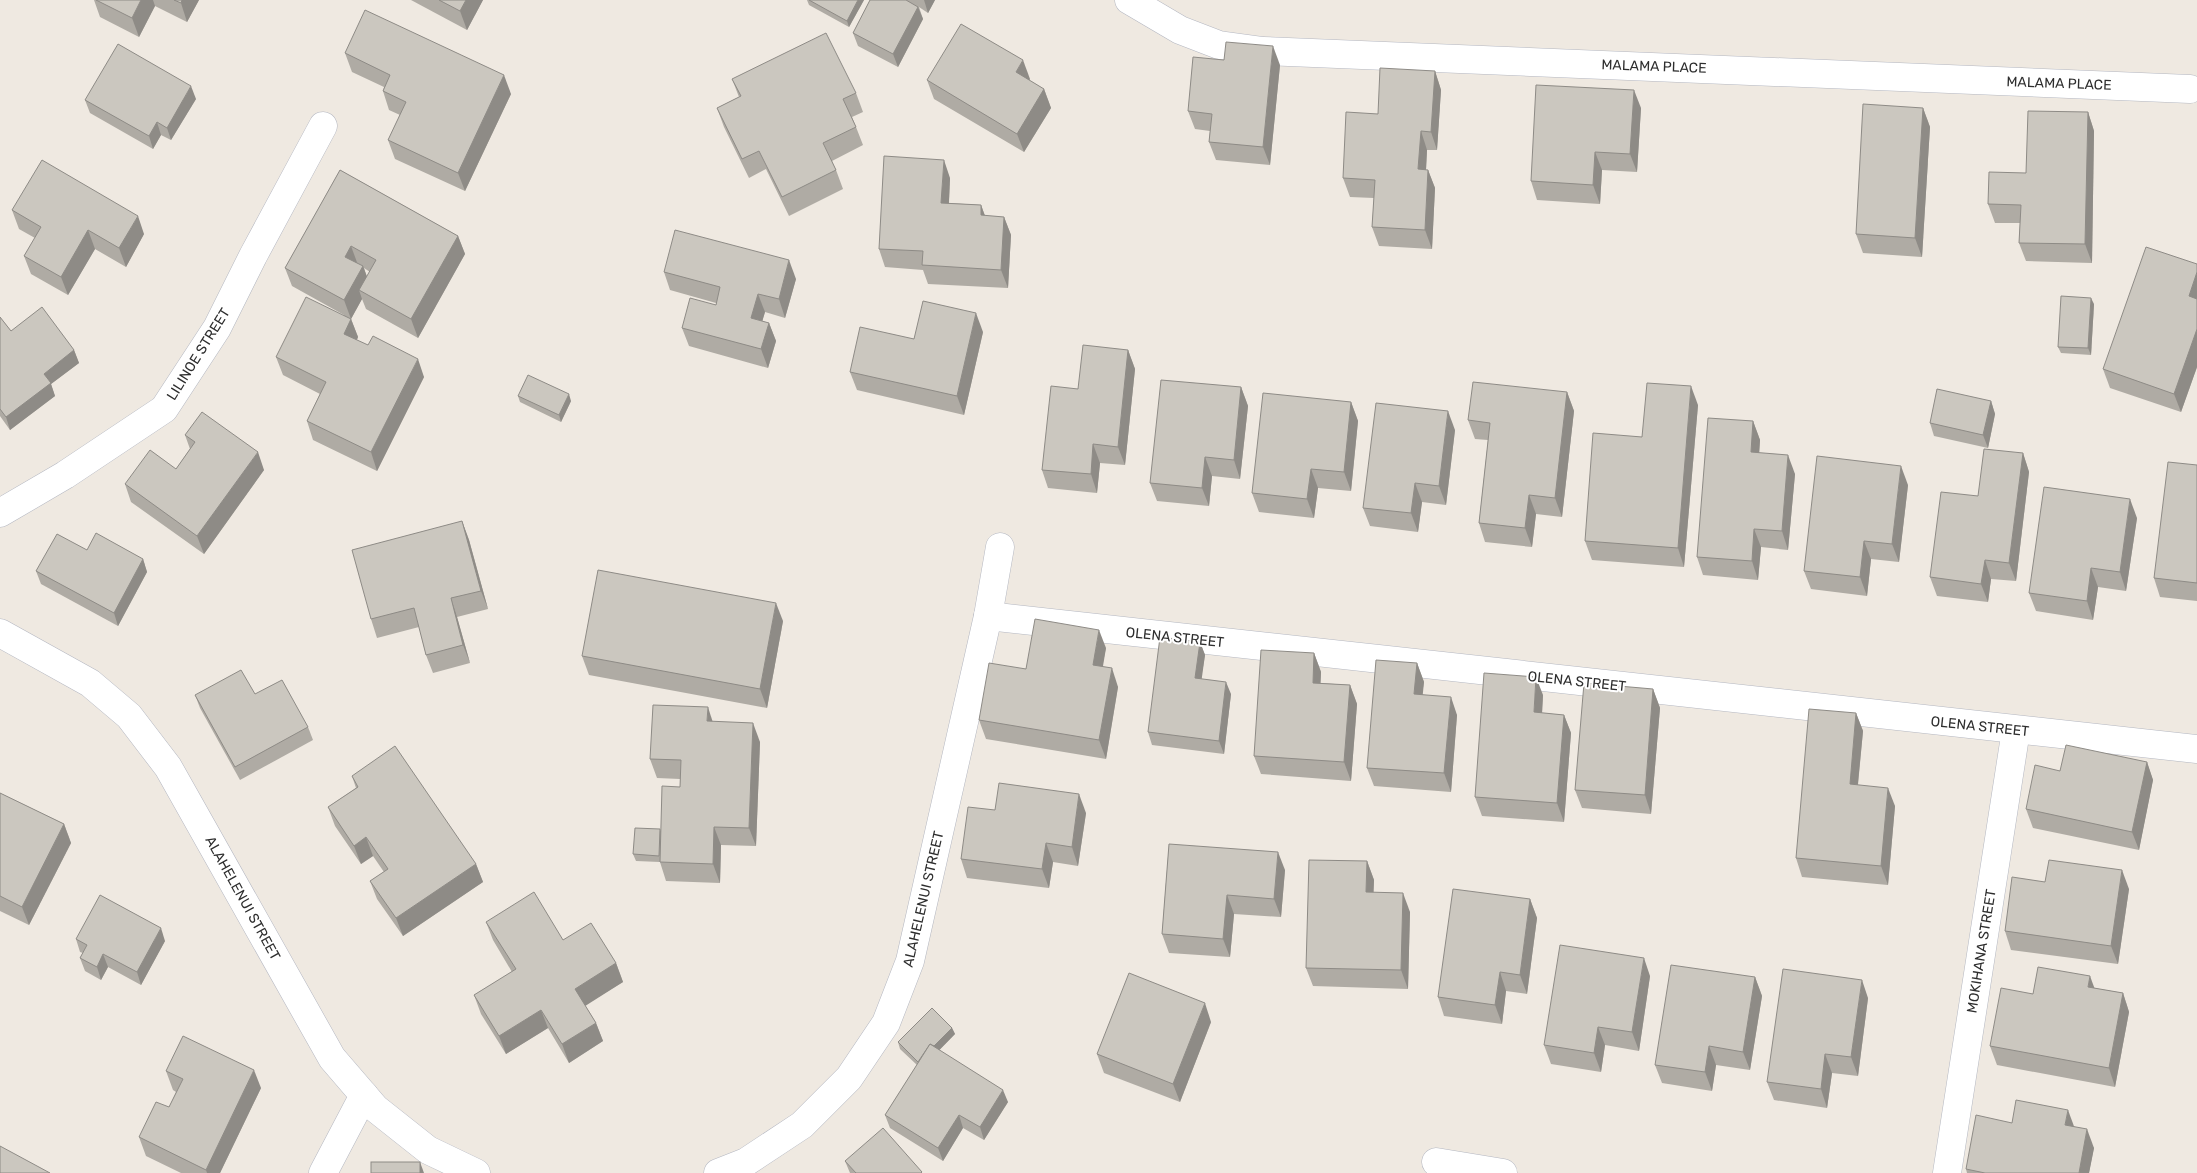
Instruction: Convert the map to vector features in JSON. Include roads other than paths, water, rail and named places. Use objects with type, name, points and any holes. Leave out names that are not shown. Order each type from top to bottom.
[{"type":"street","name":"MALAMA PLACE","points":[[1129,0],[1180,30],[1219,45],[1263,51],[2190,89]]},
{"type":"street","name":"LILINOE STREET","points":[[0,513],[65,475],[164,409],[217,328],[253,256],[323,126]]},
{"type":"street","name":"ALAHELENUI STREET","points":[[718,1173],[746,1162],[802,1125],[849,1078],[886,1023],[910,961],[988,616],[1000,547]]},
{"type":"street","name":"OLENA STREET","points":[[988,616],[2197,749]]},
{"type":"street","name":"ALAHELENUI STREET","points":[[0,633],[90,683],[129,716],[163,759],[192,807],[332,1058],[375,1108],[428,1150],[476,1173]]},
{"type":"street","name":"MOKIHANA STREET","points":[[1946,1173],[2016,730]]},
{"type":"street","points":[[322,1173],[364,1095]]},
{"type":"street","points":[[1436,1162],[1503,1173]]}]
